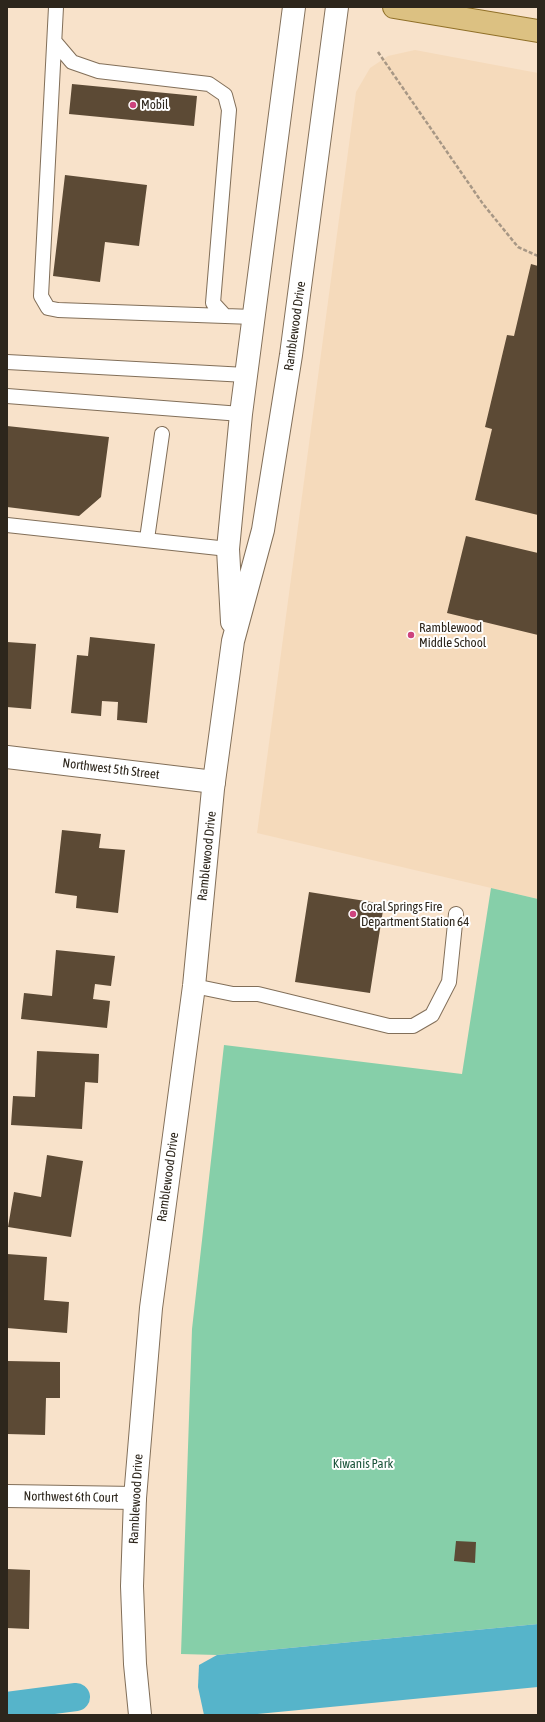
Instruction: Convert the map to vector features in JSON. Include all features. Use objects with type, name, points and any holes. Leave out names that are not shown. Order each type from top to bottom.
[{"type":"main road","points":[[394,7],[538,31]]},
{"type":"street","name":"Ramblewood Drive","points":[[233,641],[228,549],[241,414],[294,7]]},
{"type":"street","name":"Ramblewood Drive","points":[[140,1715],[135,1664],[132,1586],[135,1498],[150,1308],[194,986],[214,782],[233,641],[262,530],[290,362],[337,7]]},
{"type":"street","name":"Northwest 5th Street","points":[[7,757],[214,782]]},
{"type":"street","name":"Northwest 6th Court","points":[[7,1496],[135,1498]]},
{"type":"lane","points":[[56,7],[41,296],[48,308],[58,310],[253,317]]},
{"type":"lane","points":[[55,42],[72,62],[98,71],[209,84],[224,95],[229,110],[213,303],[224,316]]},
{"type":"lane","points":[[7,362],[246,375]]},
{"type":"lane","points":[[7,396],[241,414]]},
{"type":"lane","points":[[147,539],[162,434]]},
{"type":"lane","points":[[7,525],[228,549]]},
{"type":"lane","points":[[194,986],[233,994],[258,994],[389,1026],[413,1026],[432,1015],[448,982],[456,914]]},
{"type":"path","points":[[378,52],[483,204],[518,247],[538,256]]},
{"type":"shaded area","name":"Ramblewood Middle School","points":[[415,50],[538,73],[538,899],[257,833],[356,92],[370,68],[388,56]]},
{"type":"green space","name":"Kiwanis Park","points":[[491,888],[538,899],[538,1624],[217,1655],[181,1654],[192,1329],[224,1045],[462,1074]]},
{"type":"water","points":[[538,1624],[538,1687],[247,1715],[204,1715],[198,1687],[199,1665],[217,1655]]},
{"type":"building","name":"Mobil","points":[[72,84],[197,96],[194,126],[69,114]]},
{"type":"building","points":[[65,175],[147,185],[139,246],[105,242],[100,282],[53,276]]},
{"type":"building","points":[[531,264],[538,266],[538,515],[475,500],[492,429],[485,427],[507,335],[514,336]]},
{"type":"building","points":[[7,426],[109,437],[101,497],[79,516],[7,507]]},
{"type":"building","points":[[466,536],[538,553],[538,635],[447,613]]},
{"type":"building","points":[[90,637],[155,644],[147,723],[117,720],[118,702],[102,701],[101,716],[71,713],[77,655],[88,656]]},
{"type":"building","points":[[7,642],[36,644],[31,709],[7,707]]},
{"type":"building","points":[[62,830],[101,834],[99,848],[125,850],[118,913],[76,908],[77,896],[55,893]]},
{"type":"building","points":[[309,892],[384,904],[370,993],[295,982]]},
{"type":"building","points":[[56,950],[115,956],[111,986],[95,984],[93,999],[110,1001],[107,1028],[21,1019],[24,993],[52,996]]},
{"type":"building","points":[[37,1051],[99,1054],[98,1083],[85,1082],[82,1129],[11,1125],[13,1096],[35,1097]]},
{"type":"building","points":[[47,1155],[83,1161],[71,1237],[8,1227],[14,1192],[41,1197]]},
{"type":"building","points":[[7,1254],[47,1257],[44,1300],[69,1302],[67,1333],[7,1328]]},
{"type":"building","points":[[7,1361],[60,1362],[60,1398],[46,1398],[45,1435],[7,1434]]},
{"type":"building","points":[[456,1541],[476,1542],[475,1563],[454,1561]]},
{"type":"building","points":[[7,1569],[30,1570],[29,1629],[7,1628]]},
{"type":"waterway","points":[[7,1706],[76,1697]]},
{"type":"place","name":"Mobil","points":[[133,105]]},
{"type":"place","name":"Ramblewood Middle School","points":[[411,635]]},
{"type":"place","name":"Coral Springs Fire Department Station 64","points":[[353,914]]}]
